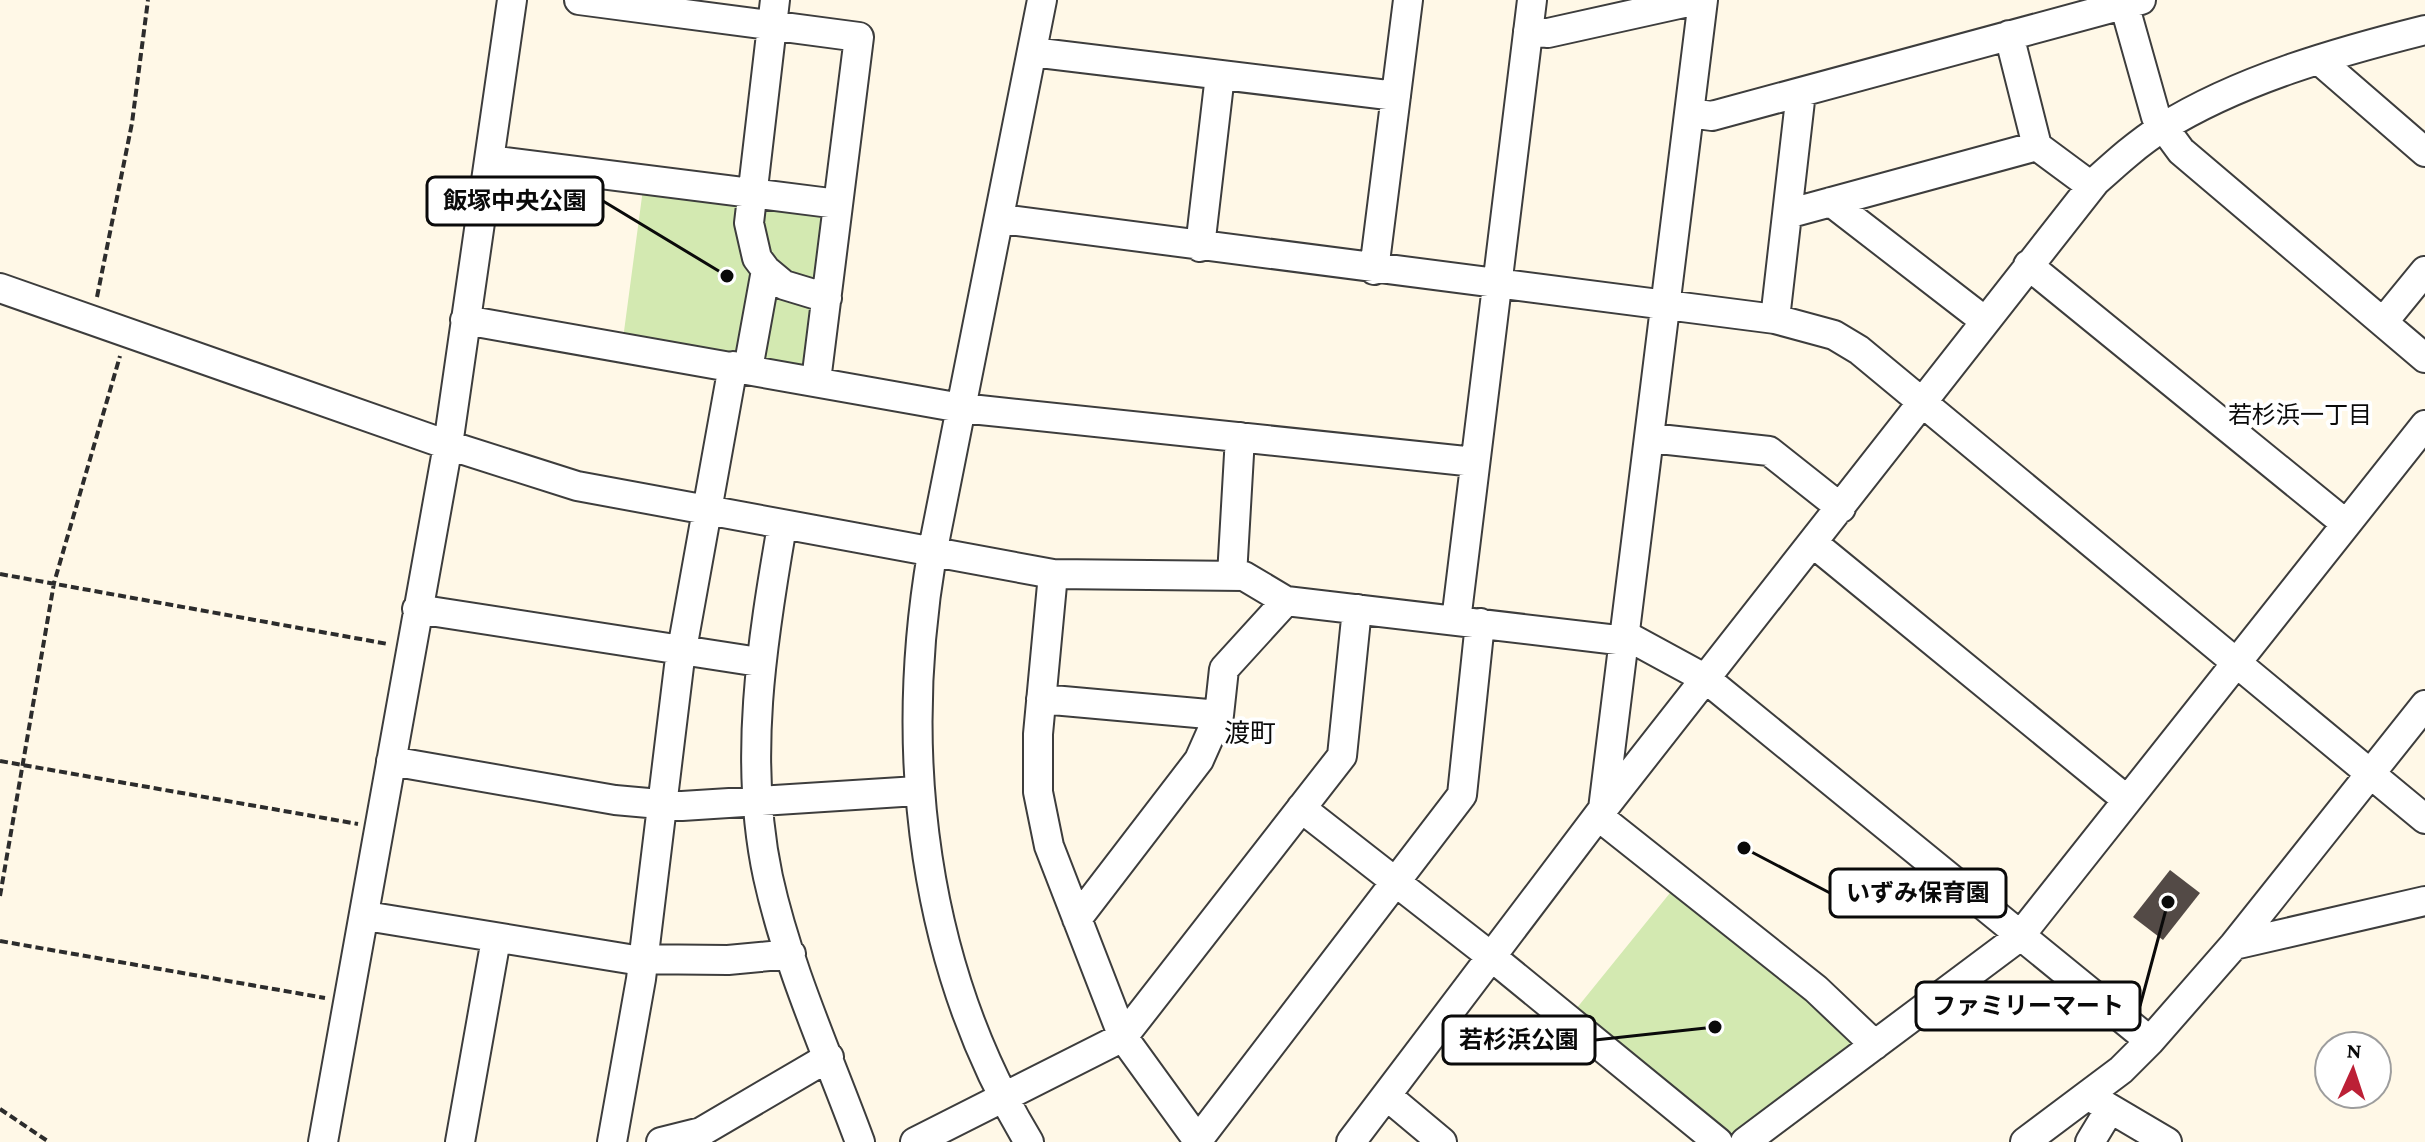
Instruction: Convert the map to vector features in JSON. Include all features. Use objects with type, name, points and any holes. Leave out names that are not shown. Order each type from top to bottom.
[{"type":"street","points":[[323,1142],[366,916],[410,648],[448,445],[512,0]]},
{"type":"street","points":[[579,0],[781,13],[859,37],[816,381]]},
{"type":"street","points":[[1029,1142],[1003,1100],[965,1007],[941,923],[917,791],[917,675],[922,614],[932,554],[1001,219],[1042,0]]},
{"type":"street","points":[[1374,270],[1408,0]]},
{"type":"street","points":[[1053,574],[1041,699],[1038,792],[1049,846],[1123,1037],[1199,1141],[1462,795],[1475,462],[1532,0]]},
{"type":"street","points":[[1528,31],[1548,33],[1700,0],[1626,639],[1601,813]]},
{"type":"street","points":[[1689,113],[1712,116],[2129,2],[2161,128],[2181,151],[2425,358]]},
{"type":"street","points":[[781,13],[752,193],[751,241],[766,270],[784,285],[827,298]]},
{"type":"street","points":[[1351,1142],[1601,813],[2091,186],[2161,128],[2248,87],[2320,61],[2425,30]]},
{"type":"street","points":[[2009,35],[2037,146],[2091,186]]},
{"type":"street","points":[[1032,52],[1396,96]]},
{"type":"street","points":[[2320,61],[2425,152]]},
{"type":"street","points":[[1200,247],[1220,75]]},
{"type":"street","points":[[1775,319],[1801,92]]},
{"type":"street","points":[[1787,214],[2037,146]]},
{"type":"street","points":[[489,160],[838,204]]},
{"type":"street","points":[[1831,202],[1985,321]]},
{"type":"street","points":[[1001,219],[1374,270],[1775,319],[1834,335],[1859,350],[2425,819]]},
{"type":"street","points":[[2028,265],[2346,524]]},
{"type":"street","points":[[595,1142],[636,959],[664,805],[681,652],[705,512],[766,270]]},
{"type":"street","points":[[2384,321],[2425,271]]},
{"type":"street","points":[[0,288],[448,445],[577,486],[1053,574],[1244,576],[1286,601],[1626,639],[1706,679],[2150,1041]]},
{"type":"street","points":[[465,320],[961,408],[1475,462]]},
{"type":"street","points":[[1745,1142],[2019,937],[2425,425]]},
{"type":"street","points":[[1232,576],[1240,437]]},
{"type":"street","points":[[1650,438],[1769,451],[1841,508]]},
{"type":"street","points":[[782,526],[759,662],[758,803],[768,876],[791,954],[860,1142]]},
{"type":"street","points":[[1813,543],[2127,800]]},
{"type":"street","points":[[1077,919],[1199,760],[1219,715],[1224,669],[1286,601]]},
{"type":"street","points":[[417,609],[759,662]]},
{"type":"street","points":[[915,1142],[1123,1037],[1342,756],[1357,609]]},
{"type":"street","points":[[1041,699],[1219,715]]},
{"type":"street","points":[[2025,1142],[2099,1102],[2234,945],[2425,705]]},
{"type":"street","points":[[391,761],[615,800],[664,805],[758,803],[917,791]]},
{"type":"street","points":[[1301,808],[1493,958],[1718,1142]]},
{"type":"street","points":[[1601,813],[1816,989],[1875,1045]]},
{"type":"street","points":[[2234,945],[2425,901]]},
{"type":"street","points":[[366,916],[636,959],[728,960],[791,954]]},
{"type":"street","points":[[460,1142],[496,939]]},
{"type":"street","points":[[612,1142],[636,959]]},
{"type":"street","points":[[661,1142],[701,1132],[829,1057]]},
{"type":"street","points":[[1387,1096],[1442,1142]]},
{"type":"street","points":[[2090,1142],[2099,1102]]},
{"type":"street","points":[[2099,1102],[2167,1142]]},
{"type":"path","points":[[93,319],[132,123],[148,0]]},
{"type":"path","points":[[0,896],[54,583],[127,332]]},
{"type":"path","points":[[0,574],[410,648]]},
{"type":"path","points":[[0,761],[380,828]]},
{"type":"path","points":[[0,941],[349,1002]]},
{"type":"path","points":[[0,1109],[49,1142]]},
{"type":"green space","points":[[643,189],[830,214],[810,370],[623,339]]},
{"type":"green space","points":[[1674,888],[1857,1040],[1734,1142],[1729,1142],[1572,1014]]},
{"type":"building","points":[[2170,870],[2200,893],[2163,940],[2133,917]]},
{"type":"place","name":"飯塚中央公園","points":[[727,276]]},
{"type":"place","name":"いずみ保育園","points":[[1744,848]]},
{"type":"place","name":"ファミリーマート","points":[[2168,902]]},
{"type":"place","name":"若杉浜公園","points":[[1715,1027]]},
{"type":"district","name":"若杉浜一丁目","points":[[2300,415]]},
{"type":"district","name":"渡町","points":[[1250,733]]}]
